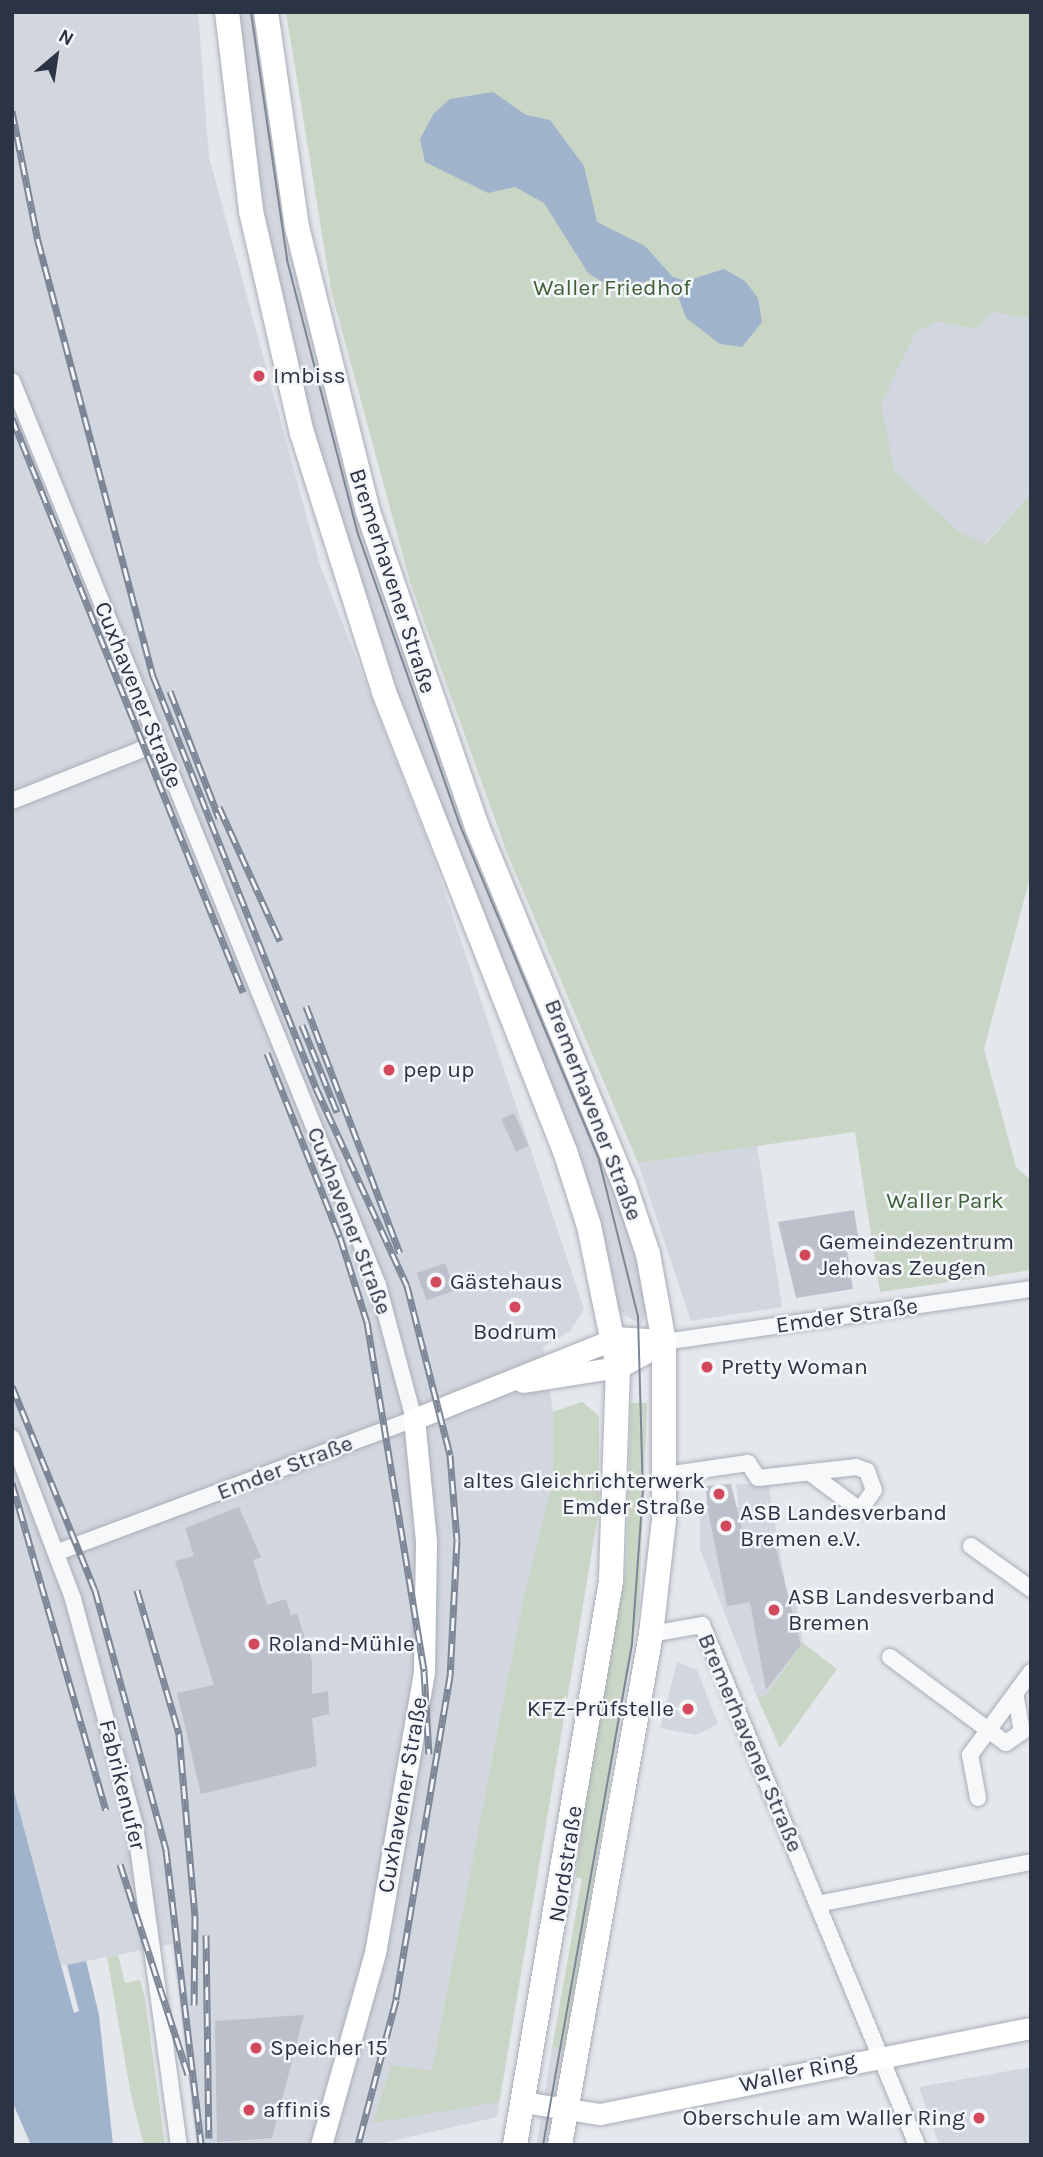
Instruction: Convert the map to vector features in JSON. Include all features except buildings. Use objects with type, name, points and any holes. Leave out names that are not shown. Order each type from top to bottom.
[{"type":"main road","name":"Bremerhavener Straße","points":[[227,12],[251,211],[302,433],[384,692],[565,1150],[614,1339],[618,1367],[611,1581]]},
{"type":"main road","name":"Bremerhavener Straße","points":[[266,12],[297,227],[368,512],[477,827],[624,1183],[648,1254],[664,1342],[666,1475],[651,1634]]},
{"type":"main road","name":"Emder Straße","points":[[614,1339],[664,1342]]},
{"type":"main road","name":"Emder Straße","points":[[618,1367],[664,1342]]},
{"type":"main road","name":"Nordstraße","points":[[515,2145],[611,1581]]},
{"type":"main road","name":"Nordstraße","points":[[560,2145],[651,1634]]},
{"type":"street","name":"Cuxhavener Straße","points":[[12,381],[378,1284],[414,1419],[426,1541],[424,1671],[375,1953],[321,2145]]},
{"type":"street","points":[[12,801],[158,743]]},
{"type":"street","name":"Emder Straße","points":[[664,1342],[1031,1289]]},
{"type":"street","name":"Emder Straße","points":[[56,1553],[514,1383],[567,1354],[614,1339]]},
{"type":"street","name":"Emder Straße","points":[[514,1383],[618,1367]]},
{"type":"street","name":"Fabrikenufer","points":[[12,1437],[56,1553],[135,1825],[179,2145]]},
{"type":"street","points":[[666,1475],[748,1463],[758,1478],[810,1472]]},
{"type":"street","points":[[971,1546],[1031,1589]]},
{"type":"street","name":"Bremerhavener Straße","points":[[651,1634],[702,1625],[917,2145]]},
{"type":"street","points":[[890,1657],[1006,1743],[1021,1732],[1015,1694]]},
{"type":"street","points":[[978,1798],[970,1755],[1031,1672]]},
{"type":"street","points":[[817,1904],[1031,1862]]},
{"type":"street","name":"Waller Ring","points":[[523,2102],[600,2114],[1031,2028]]},
{"type":"shaded area","points":[[12,12],[198,12],[209,157],[320,565],[432,854],[584,1309],[570,1331],[543,1347],[553,1412],[582,1402],[599,1416],[599,1509],[497,2117],[374,2145],[196,2145],[172,1944],[62,1966],[12,1784]]},
{"type":"shaded area","points":[[234,12],[259,12],[312,334],[637,1245],[649,1309],[641,1325],[617,1310],[584,1169],[421,771],[325,482],[268,255]]},
{"type":"shaded area","points":[[916,295],[1031,319],[1031,493],[985,544],[926,558],[883,483],[870,386]]},
{"type":"shaded area","points":[[757,1146],[782,1307],[691,1321],[638,1163]]},
{"type":"shaded area","points":[[768,1483],[787,1594],[796,1601],[803,1643],[766,1695],[757,1697],[700,1549],[700,1513],[739,1507],[736,1484]]},
{"type":"shaded area","points":[[677,1662],[697,1670],[718,1724],[696,1735],[660,1728]]},
{"type":"shaded area","points":[[552,2048],[565,2050],[550,2145],[537,2145]]},
{"type":"shaded area","name":"Oberschule am Waller Ring","points":[[1031,2067],[1031,2145],[939,2145],[919,2087]]},
{"type":"green space","name":"Waller Friedhof","points":[[286,12],[1031,12],[1031,319],[991,311],[977,329],[936,321],[915,333],[881,404],[894,471],[959,532],[986,544],[1031,493],[1031,874],[984,1049],[1016,1167],[1031,1180],[1031,1270],[880,1292],[855,1132],[638,1163],[507,853],[410,582],[331,290]]},
{"type":"green space","points":[[582,1402],[599,1416],[599,1509],[499,2102],[373,2123],[391,2065],[432,2071],[520,1616],[553,1481],[553,1412]]},
{"type":"green space","points":[[631,1403],[647,1403],[639,1607],[565,2050],[552,2048],[582,1879],[576,1877],[587,1788],[626,1569]]},
{"type":"green space","points":[[803,1643],[837,1669],[780,1748],[757,1697],[766,1695]]},
{"type":"green space","points":[[118,1955],[125,1983],[140,1980],[145,1999],[165,2145],[144,2145],[131,2095],[107,1957]]},
{"type":"water","points":[[493,92],[526,115],[550,120],[584,166],[597,222],[645,246],[673,277],[686,281],[724,269],[745,281],[758,298],[762,322],[742,347],[720,344],[686,318],[677,293],[653,279],[617,291],[588,273],[544,203],[515,187],[488,193],[425,162],[420,139],[434,113],[450,99]]},
{"type":"water","points":[[12,1784],[74,2013],[79,2011],[67,1965],[86,1961],[99,2015],[113,2145],[31,2145],[12,2101]]},
{"type":"tram line","points":[[251,12],[287,260],[358,534],[459,823],[599,1160],[638,1316],[643,1490],[632,1644],[543,2145]]},
{"type":"railway","points":[[12,111],[38,241],[153,676],[316,1088],[407,1286],[450,1455],[457,1540],[450,1676],[396,2000],[358,2145]]},
{"type":"railway","points":[[12,418],[243,992]]},
{"type":"railway","points":[[170,691],[219,818]]},
{"type":"railway","points":[[219,807],[280,941]]},
{"type":"railway","points":[[306,1006],[400,1253]]},
{"type":"railway","points":[[302,1025],[337,1112]]},
{"type":"railway","points":[[267,1053],[340,1237],[367,1322],[424,1671],[429,1754]]},
{"type":"railway","points":[[12,1386],[95,1590],[166,1850],[201,2145]]},
{"type":"railway","points":[[12,1483],[106,1810]]},
{"type":"railway","points":[[137,1590],[179,1734],[195,1916],[194,2005]]},
{"type":"railway","points":[[120,1864],[188,2074]]},
{"type":"railway","points":[[206,1935],[209,2138]]},
{"type":"place","name":"Imbiss","points":[[259,376]]},
{"type":"place","name":"pep up","points":[[389,1070]]},
{"type":"place","name":"Gemeindezentrum Jehovas Zeugen","points":[[805,1255]]},
{"type":"place","name":"Gästehaus","points":[[436,1282]]},
{"type":"place","name":"Bodrum","points":[[515,1307]]},
{"type":"place","name":"Pretty Woman","points":[[707,1367]]},
{"type":"place","name":"altes Gleichrichterwerk Emder Straße","points":[[719,1494]]},
{"type":"place","name":"ASB Landesverband Bremen e.V.","points":[[726,1526]]},
{"type":"place","name":"ASB Landesverband Bremen","points":[[774,1610]]},
{"type":"place","name":"Roland-Mühle","points":[[254,1644]]},
{"type":"place","name":"KFZ-Prüfstelle","points":[[688,1709]]},
{"type":"place","name":"Speicher 15","points":[[256,2048]]},
{"type":"place","name":"affinis","points":[[249,2110]]},
{"type":"place","name":"Oberschule am Waller Ring","points":[[979,2118]]},
{"type":"park label","name":"Waller Park","points":[[945,1201]]}]
